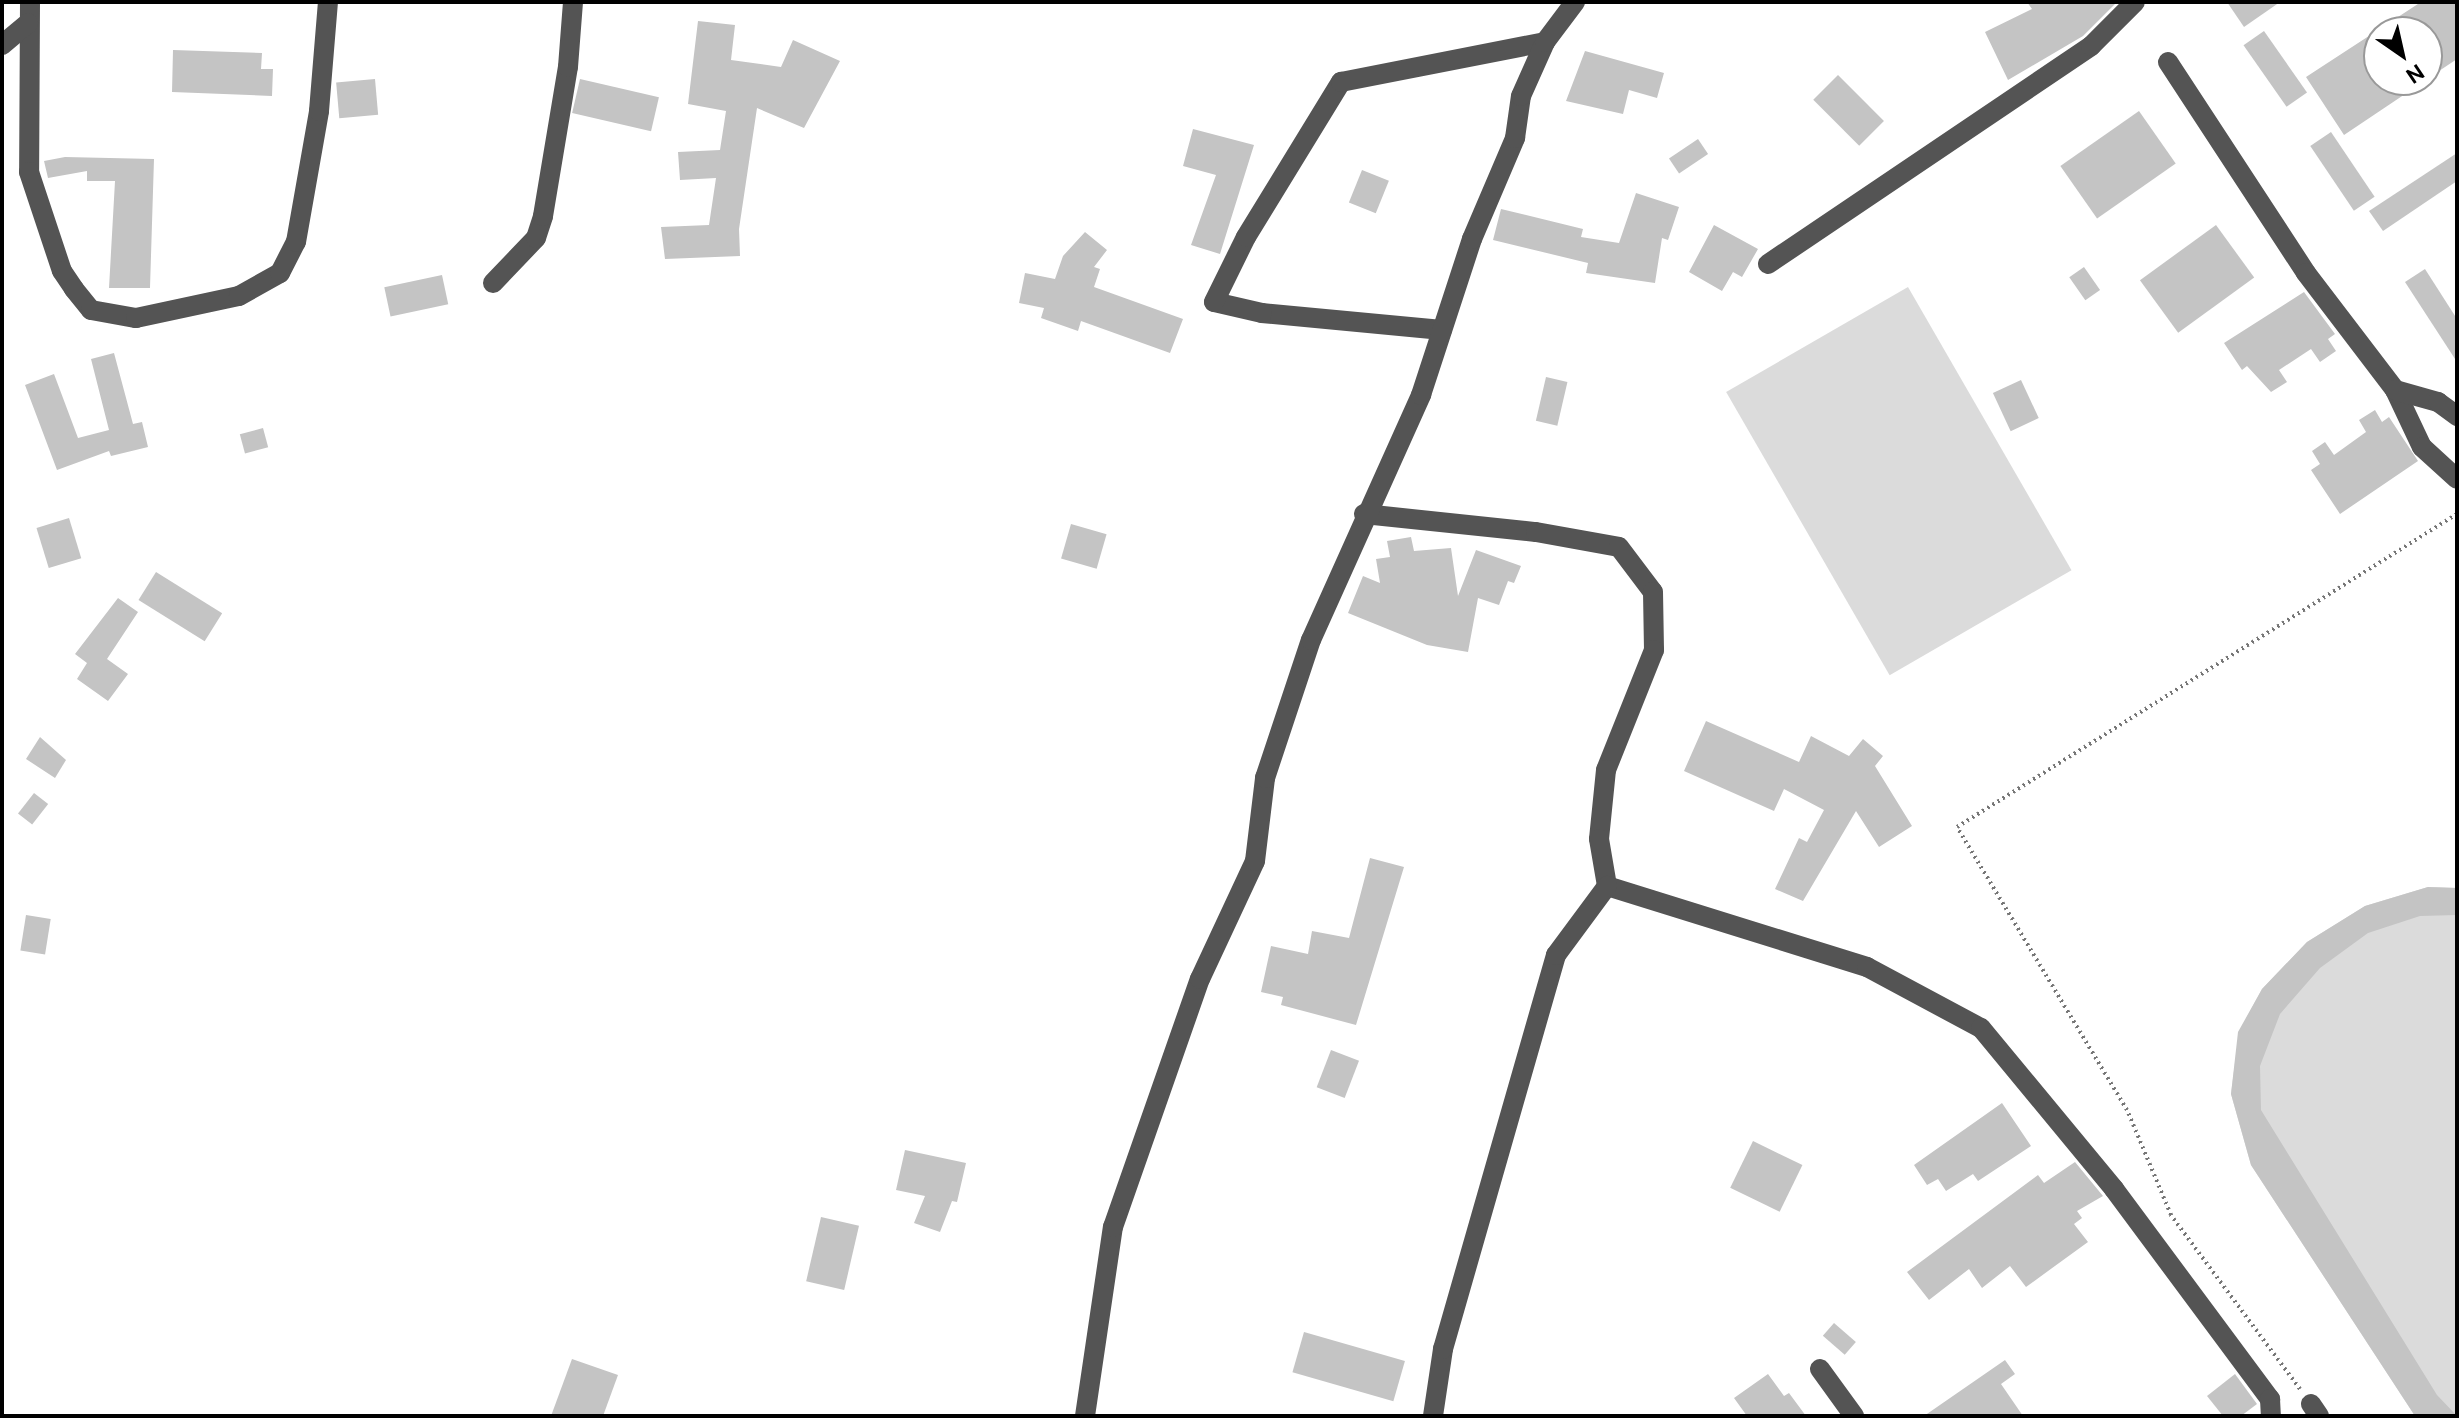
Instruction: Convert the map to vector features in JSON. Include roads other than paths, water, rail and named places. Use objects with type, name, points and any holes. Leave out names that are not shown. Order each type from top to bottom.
[{"type":"street","points":[[29,12],[29,172],[62,271],[91,310],[136,318],[239,296],[267,285],[280,273],[296,242],[319,111],[328,2]]},
{"type":"street","points":[[493,283],[536,238],[543,216],[568,67],[573,2]]},
{"type":"street","points":[[1085,1416],[1113,1227],[1200,979],[1255,861],[1265,778],[1311,640],[1364,514],[1421,395],[1442,330],[1515,138],[1521,96],[1545,42],[1575,2]]},
{"type":"street","points":[[1768,264],[2091,46],[2135,2]]},
{"type":"street","points":[[2,45],[29,12]]},
{"type":"street","points":[[1442,330],[1262,313],[1214,302],[1246,237],[1341,82],[1545,42]]},
{"type":"street","points":[[2168,62],[2306,273],[2395,390],[2422,447],[2457,479]]},
{"type":"street","points":[[2395,390],[2438,402],[2457,416]]},
{"type":"street","points":[[1364,514],[1619,547],[1653,592],[1654,650],[1606,770],[1599,839],[1607,886],[1556,955],[1443,1349],[1433,1416]]},
{"type":"street","points":[[1607,886],[1867,967],[1981,1028],[2114,1189],[2270,1399],[2271,1416]]},
{"type":"street","points":[[1820,1369],[1854,1416]]}]
